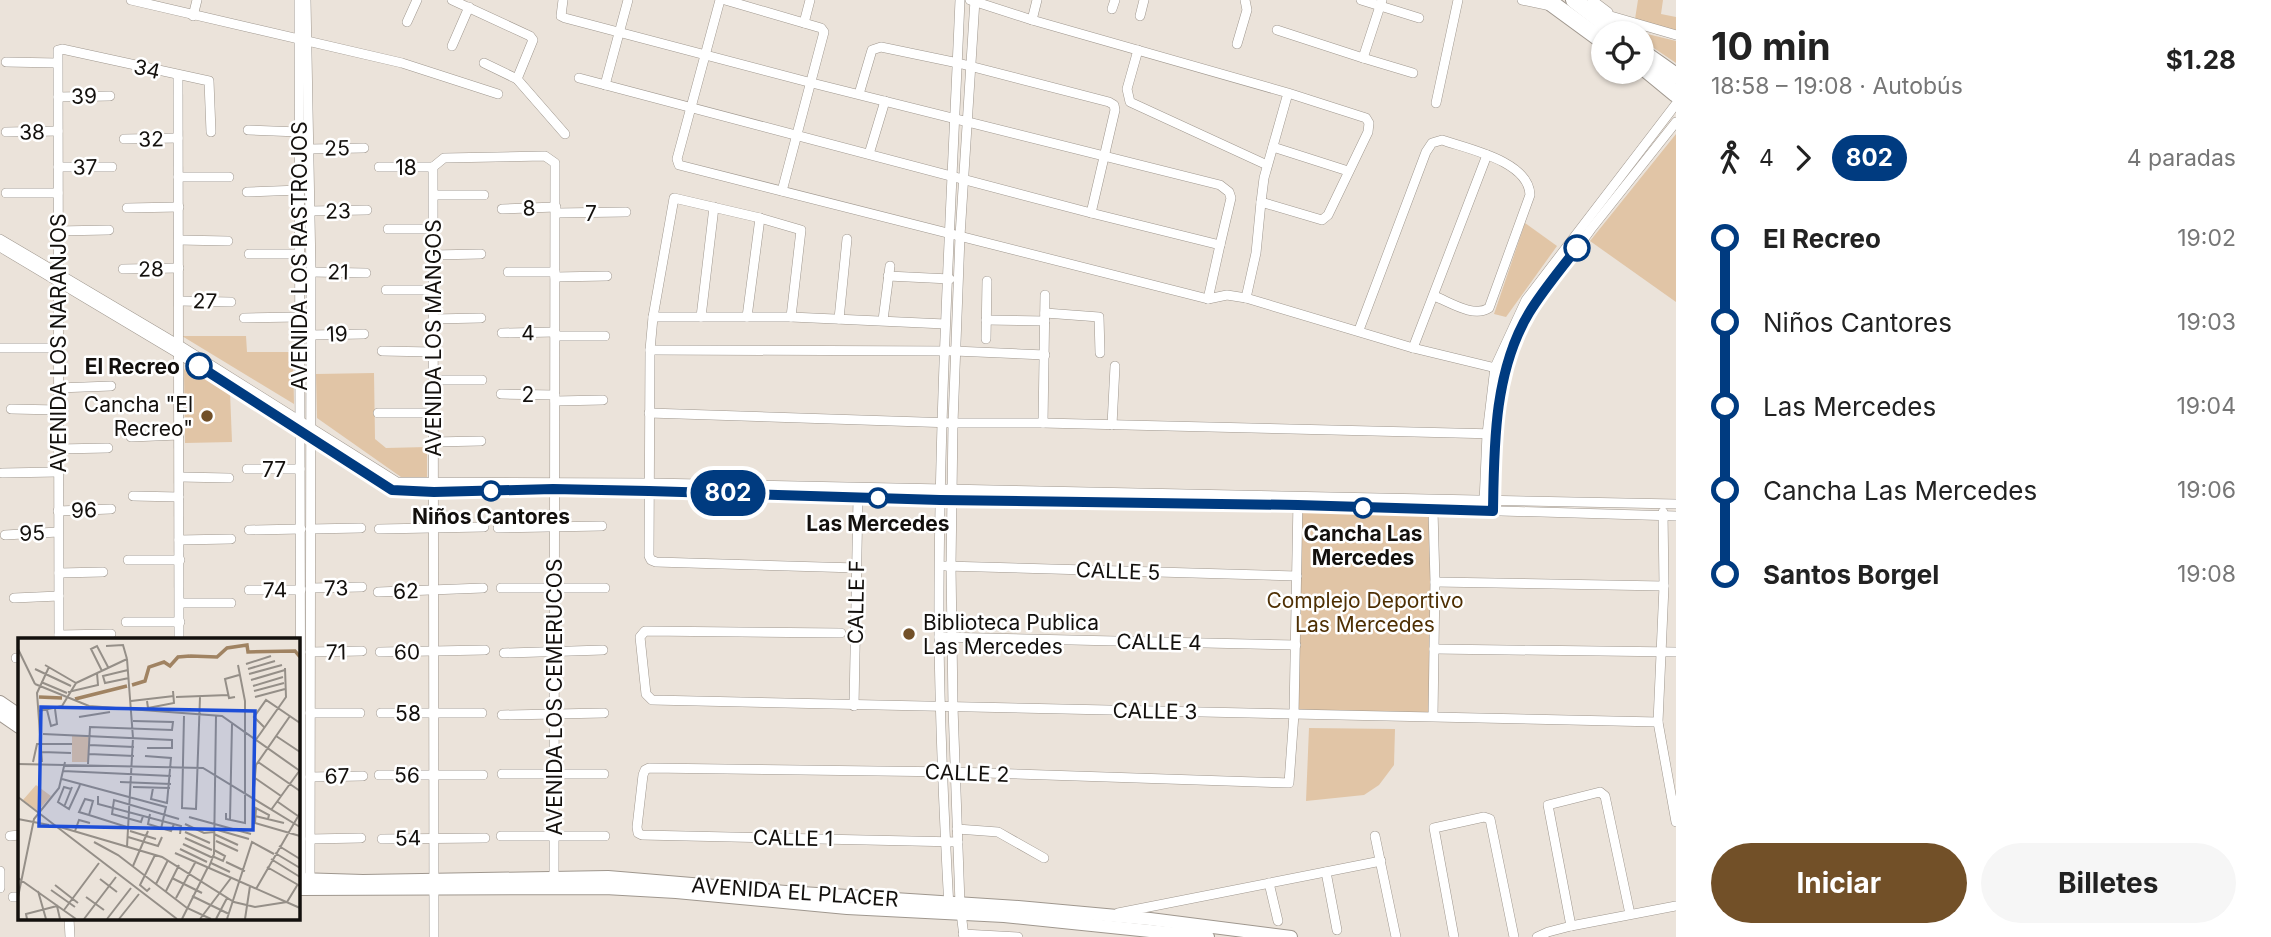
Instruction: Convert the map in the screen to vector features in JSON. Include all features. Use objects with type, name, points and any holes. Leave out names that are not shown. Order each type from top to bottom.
[{"type":"highway","points":[[1584,3],[1610,21]]},
{"type":"highway","points":[[1553,4],[1591,32]]},
{"type":"highway","points":[[1654,60],[1676,76]]},
{"type":"highway","points":[[1654,76],[1676,94]]},
{"type":"street","points":[[131,0],[402,63],[498,94]]},
{"type":"street","points":[[193,16],[197,0]]},
{"type":"street","name":"AVENIDA LOS RASTROJOS","points":[[299,0],[309,149],[311,272],[310,438],[305,529]]},
{"type":"street","name":"AVENIDA LOS RASTROJOS","points":[[303,884],[299,839],[299,777],[306,589],[299,431],[299,132],[306,0]]},
{"type":"street","points":[[407,22],[417,0]]},
{"type":"street","points":[[453,0],[530,36],[532,45],[517,79]]},
{"type":"street","points":[[563,0],[560,10],[561,16],[565,18],[1226,187],[1231,204],[1208,299]]},
{"type":"street","points":[[606,85],[628,0]]},
{"type":"street","points":[[720,0],[677,163],[1208,299],[1227,295],[1246,298],[1413,348],[1499,369]]},
{"type":"street","points":[[725,0],[821,28],[824,32],[782,191]]},
{"type":"street","points":[[804,23],[810,0]]},
{"type":"street","points":[[960,0],[950,177],[940,490],[939,638],[945,842],[955,909],[964,935],[1018,937]]},
{"type":"street","points":[[1032,20],[1037,0]]},
{"type":"street","points":[[1140,16],[1144,0]]},
{"type":"street","points":[[1237,44],[1247,10],[1245,0]]},
{"type":"street","points":[[1361,0],[1381,3],[1419,18]]},
{"type":"street","points":[[1436,103],[1458,0]]},
{"type":"street","points":[[1522,0],[1553,4]]},
{"type":"street","points":[[955,909],[958,842],[951,566],[954,351],[973,1],[1366,118],[1369,123],[1368,132],[1328,215],[1322,220],[1261,202]]},
{"type":"street","points":[[1363,58],[1381,3]]},
{"type":"street","points":[[452,47],[469,7]]},
{"type":"street","points":[[1277,30],[1413,73]]},
{"type":"street","points":[[1654,31],[1676,34]]},
{"type":"street","points":[[859,94],[872,50],[885,47],[971,66],[1114,105],[1091,213]]},
{"type":"street","name":"34","points":[[62,49],[209,81],[211,132]]},
{"type":"street","name":"AVENIDA LOS NARANJOS","points":[[59,637],[57,63],[58,50],[62,49]]},
{"type":"street","points":[[1138,50],[1127,89],[1130,102],[1267,165]]},
{"type":"street","points":[[6,62],[57,63]]},
{"type":"street","points":[[484,63],[517,79],[565,134]]},
{"type":"street","points":[[177,76],[179,638]]},
{"type":"street","points":[[579,78],[950,177],[1220,245]]},
{"type":"street","points":[[1246,298],[1256,253],[1267,165],[1288,93]]},
{"type":"street","name":"39","points":[[58,97],[110,96]]},
{"type":"street","points":[[869,154],[885,100]]},
{"type":"street","points":[[1488,511],[1499,369],[1526,300],[1676,104]]},
{"type":"street","points":[[1499,369],[1528,314],[1676,122]]},
{"type":"street","name":"38","points":[[6,132],[58,131]]},
{"type":"street","points":[[247,131],[299,132]]},
{"type":"street","name":"32","points":[[124,139],[178,138]]},
{"type":"street","points":[[1359,330],[1426,152],[1432,143],[1442,140],[1505,163],[1528,182],[1530,195],[1490,305],[1484,312],[1473,312],[1434,296]]},
{"type":"street","points":[[1273,147],[1349,171]]},
{"type":"street","name":"25","points":[[309,149],[364,148]]},
{"type":"street","points":[[1413,348],[1487,155]]},
{"type":"street","name":"AVENIDA LOS CEMERUCOS","points":[[433,167],[444,158],[450,157],[545,156],[555,163],[554,883]]},
{"type":"street","name":"37","points":[[58,167],[112,167]]},
{"type":"street","name":"18","points":[[379,167],[433,167]]},
{"type":"street","name":"AVENIDA LOS MANGOS","points":[[433,167],[434,937]]},
{"type":"street","points":[[178,177],[229,177]]},
{"type":"street","points":[[247,192],[300,190]]},
{"type":"street","points":[[6,193],[58,193]]},
{"type":"street","points":[[434,195],[484,195]]},
{"type":"street","points":[[791,317],[801,230],[678,197],[673,201],[650,350],[649,556],[651,561],[656,562],[857,568]]},
{"type":"street","points":[[127,208],[179,207]]},
{"type":"street","points":[[701,317],[714,207]]},
{"type":"street","name":"8","points":[[502,209],[556,210]]},
{"type":"street","name":"23","points":[[309,211],[366,210]]},
{"type":"street","name":"7","points":[[556,210],[625,212]]},
{"type":"street","points":[[747,317],[760,218]]},
{"type":"street","points":[[388,229],[433,229]]},
{"type":"street","points":[[57,231],[109,230]]},
{"type":"street","points":[[839,319],[847,239]]},
{"type":"street","points":[[0,240],[310,427],[394,481],[434,488]]},
{"type":"street","points":[[179,240],[228,241]]},
{"type":"street","points":[[0,247],[58,276]]},
{"type":"street","points":[[249,254],[299,254]]},
{"type":"street","points":[[433,255],[481,254]]},
{"type":"street","name":"28","points":[[123,269],[179,268]]},
{"type":"street","points":[[883,320],[889,271],[959,279]]},
{"type":"street","name":"21","points":[[311,272],[366,273]]},
{"type":"street","points":[[508,272],[607,276]]},
{"type":"street","points":[[986,339],[987,281]]},
{"type":"street","points":[[386,290],[433,290]]},
{"type":"street","points":[[1043,423],[1045,295]]},
{"type":"street","name":"27","points":[[179,301],[232,302]]},
{"type":"street","points":[[244,317],[299,317]]},
{"type":"street","points":[[653,317],[791,317],[945,324]]},
{"type":"street","points":[[986,320],[1099,317],[1100,353]]},
{"type":"street","points":[[433,319],[481,318]]},
{"type":"street","name":"4","points":[[502,333],[605,336]]},
{"type":"street","name":"19","points":[[310,335],[364,334]]},
{"type":"street","points":[[0,348],[58,348]]},
{"type":"street","points":[[179,349],[388,488],[553,486],[940,490],[953,495],[1676,516]]},
{"type":"street","points":[[650,350],[954,351],[1045,355]]},
{"type":"street","points":[[382,351],[433,352]]},
{"type":"street","points":[[1112,425],[1115,366]]},
{"type":"street","points":[[433,380],[482,380]]},
{"type":"street","points":[[58,388],[111,386]]},
{"type":"street","name":"2","points":[[501,394],[603,400]]},
{"type":"street","points":[[11,409],[58,410]]},
{"type":"street","points":[[378,413],[433,412]]},
{"type":"street","points":[[649,413],[942,423],[1492,434]]},
{"type":"street","points":[[131,437],[179,435]]},
{"type":"street","points":[[433,442],[481,441]]},
{"type":"street","points":[[58,449],[108,448]]},
{"type":"street","name":"77","points":[[247,469],[300,469]]},
{"type":"street","points":[[2,473],[58,472]]},
{"type":"street","points":[[180,477],[229,478]]},
{"type":"street","points":[[649,487],[940,500],[953,495],[1299,495],[1676,503]]},
{"type":"street","points":[[1294,714],[1299,495]]},
{"type":"street","points":[[133,496],[179,497]]},
{"type":"street","name":"CALLE F","points":[[854,706],[858,498]]},
{"type":"street","points":[[1662,503],[1664,586],[1658,722],[1676,822]]},
{"type":"street","name":"96","points":[[58,511],[111,509]]},
{"type":"street","points":[[1433,510],[1433,716]]},
{"type":"street","points":[[498,528],[602,526]]},
{"type":"street","points":[[379,529],[484,527]]},
{"type":"street","points":[[249,530],[361,528]]},
{"type":"street","name":"95","points":[[5,534],[58,532]]},
{"type":"street","points":[[179,540],[231,539]]},
{"type":"street","points":[[128,560],[180,560]]},
{"type":"street","name":"CALLE 5","points":[[939,566],[1297,576]]},
{"type":"street","points":[[59,573],[103,572]]},
{"type":"street","points":[[1435,582],[1664,586]]},
{"type":"street","name":"73","points":[[306,589],[362,587]]},
{"type":"street","points":[[501,588],[605,588]]},
{"type":"street","name":"74","points":[[249,590],[306,589]]},
{"type":"street","name":"62","points":[[378,592],[483,589]]},
{"type":"street","points":[[14,598],[59,597]]},
{"type":"street","points":[[180,603],[231,603]]},
{"type":"street","points":[[125,622],[180,622]]},
{"type":"street","name":"CALLE 3","points":[[841,633],[645,631],[640,637],[646,694],[652,700],[854,706],[1658,722]]},
{"type":"street","points":[[59,637],[111,634]]},
{"type":"street","name":"CALLE 4","points":[[939,638],[1296,645]]},
{"type":"street","points":[[1434,649],[1676,652]]},
{"type":"street","name":"60","points":[[380,653],[485,650]]},
{"type":"street","points":[[504,653],[603,650]]},
{"type":"street","name":"71","points":[[303,652],[362,651]]},
{"type":"street","points":[[0,702],[18,714]]},
{"type":"street","points":[[0,713],[18,726]]},
{"type":"street","points":[[303,714],[360,713]]},
{"type":"street","name":"58","points":[[381,713],[482,713]]},
{"type":"street","points":[[502,715],[604,713]]},
{"type":"street","name":"AVENIDA LOS RASTROJOS","points":[[303,714],[310,776],[310,839],[303,884]]},
{"type":"street","name":"CALLE 2","points":[[642,835],[638,833],[642,788],[645,770],[649,768],[955,772],[1284,784],[1289,783],[1290,778],[1294,714]]},
{"type":"street","points":[[502,774],[604,774]]},
{"type":"street","name":"56","points":[[379,775],[483,775]]},
{"type":"street","name":"67","points":[[310,776],[363,776]]},
{"type":"street","points":[[1571,926],[1548,805],[1600,792],[1605,796],[1630,914]]},
{"type":"street","points":[[1454,937],[1434,828],[1485,817],[1490,819],[1514,937]]},
{"type":"street","points":[[957,829],[998,832],[1044,858]]},
{"type":"street","name":"CALLE 1","points":[[642,835],[958,842]]},
{"type":"street","points":[[501,836],[605,836]]},
{"type":"street","points":[[1375,836],[1396,937]]},
{"type":"street","points":[[310,839],[361,838]]},
{"type":"street","name":"54","points":[[382,839],[485,838]]},
{"type":"street","points":[[1109,915],[1381,861]]},
{"type":"street","points":[[0,872],[0,888]]},
{"type":"street","points":[[1326,872],[1337,930]]},
{"type":"street","name":"AVENIDA EL PLACER","points":[[303,884],[554,883],[847,908],[1109,915],[1165,930],[1208,937]]},
{"type":"street","points":[[1269,883],[1278,921]]},
{"type":"street","points":[[1537,937],[1571,926],[1676,906]]},
{"type":"street","name":"AVENIDA EL PLACER","points":[[955,909],[1165,930],[1291,937]]},
{"type":"green space","points":[[1638,0],[1663,0],[1661,14],[1676,17],[1676,31],[1654,25],[1654,21],[1635,19]]},
{"type":"green space","points":[[1654,36],[1676,41],[1676,63],[1654,48]]},
{"type":"green space","points":[[1676,134],[1676,302],[1590,241]]},
{"type":"green space","points":[[1525,223],[1557,246],[1506,317],[1494,314]]},
{"type":"green space","points":[[182,336],[246,336],[247,352],[293,352],[294,404]]},
{"type":"green space","points":[[187,367],[230,392],[232,442],[185,443],[184,370]]},
{"type":"green space","points":[[374,373],[375,439],[386,448],[427,447],[427,477],[401,477],[317,418],[316,374]]},
{"type":"green space","name":"Complejo Deportivo Las Mercedes","points":[[1300,508],[1431,513],[1430,714],[1297,712]]},
{"type":"green space","points":[[1309,728],[1395,729],[1394,765],[1379,785],[1364,795],[1306,801]]},
{"type":"bus line","name":"802","points":[[199,366],[392,490],[434,492],[553,489],[1493,511],[1496,434],[1504,370],[1528,314],[1577,248]]},
{"type":"place","name":"El Recreo","points":[[199,366]]},
{"type":"place","name":"Cancha \"El Recreo\"","points":[[207,416]]},
{"type":"place","name":"Niños Cantores","points":[[491,491]]},
{"type":"place","name":"Las Mercedes","points":[[878,498]]},
{"type":"place","name":"Cancha Las Mercedes","points":[[1363,508]]},
{"type":"place","name":"Biblioteca Publica Las Mercedes","points":[[909,634]]}]
